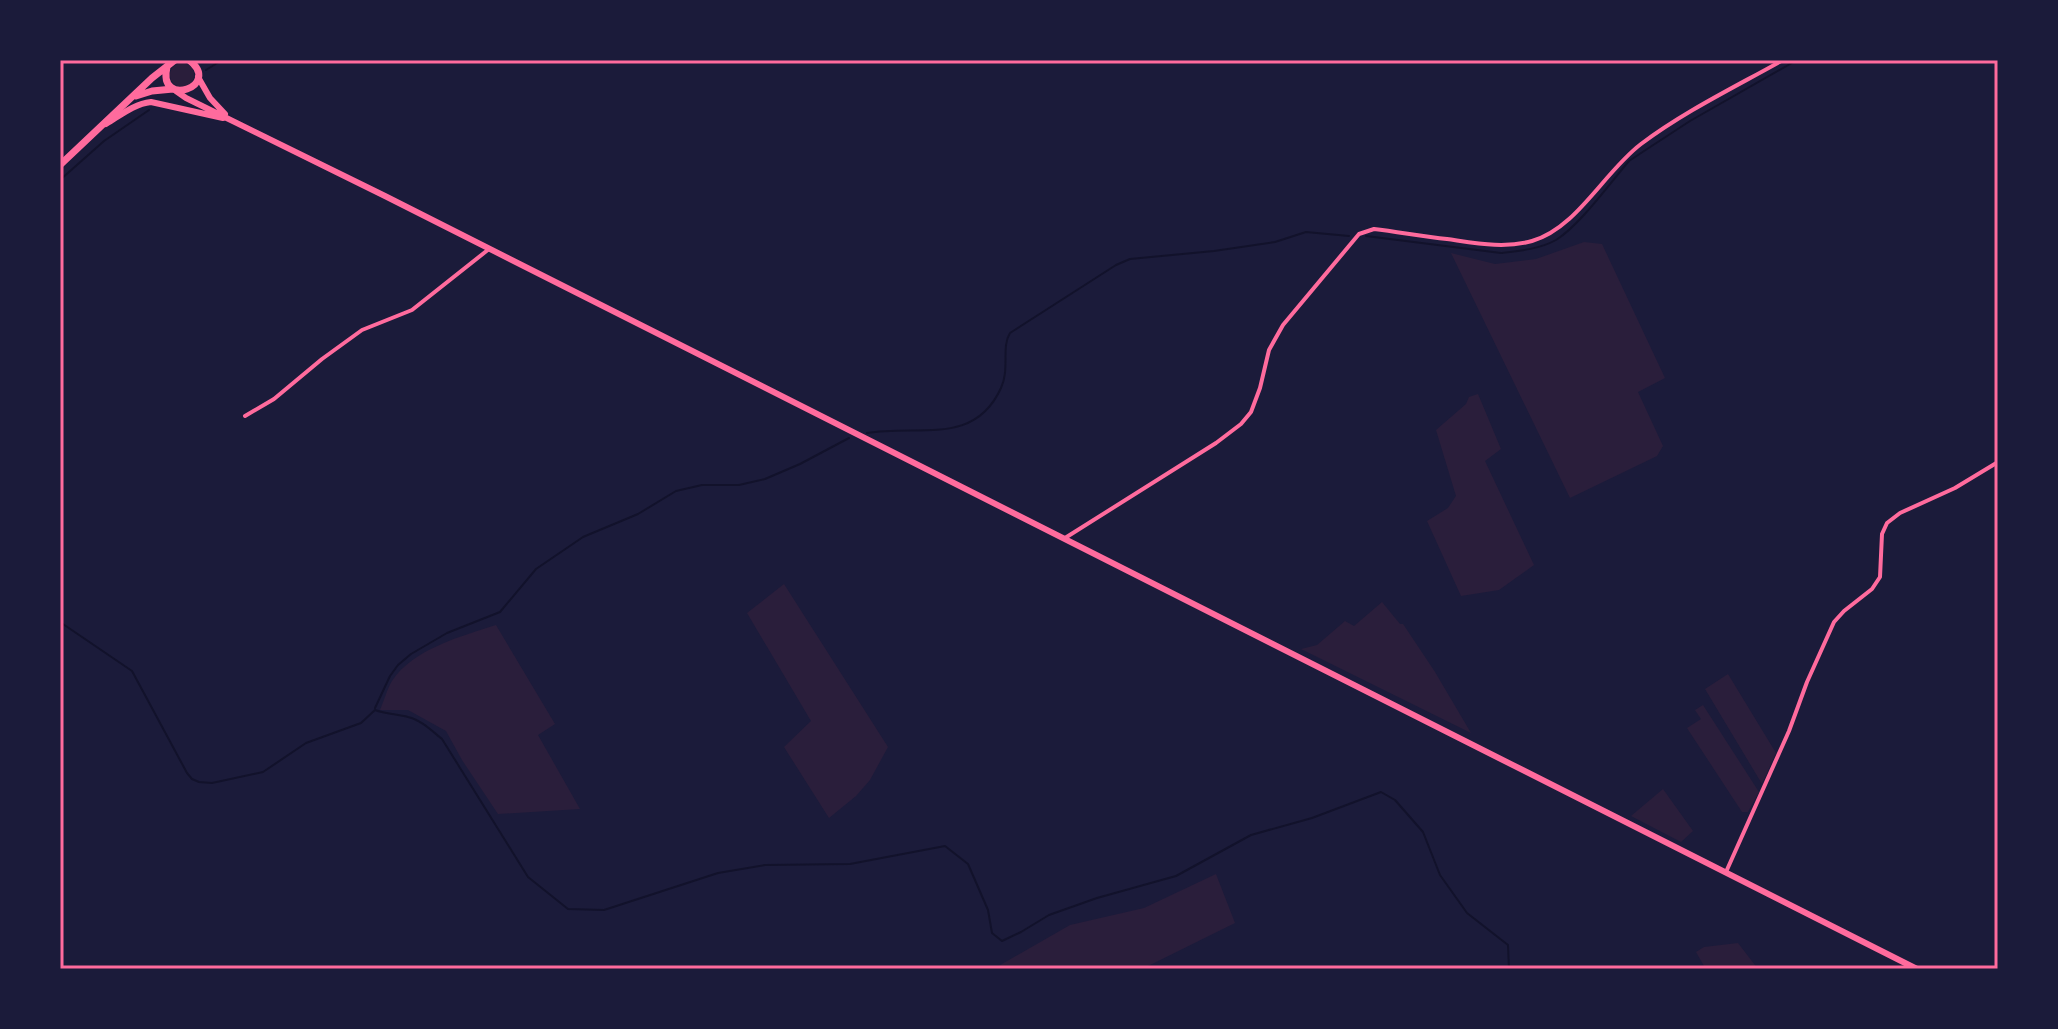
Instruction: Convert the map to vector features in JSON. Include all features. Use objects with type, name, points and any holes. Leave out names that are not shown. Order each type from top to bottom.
[{"type":"main road","points":[[60,165],[175,60]]},
{"type":"main road","points":[[189,60],[197,64],[198,77],[210,98],[231,120]]},
{"type":"main road","points":[[167,67],[167,82],[186,98],[1065,538],[1913,968]]},
{"type":"main road","points":[[131,98],[145,92],[187,91],[194,86],[198,77]]},
{"type":"main road","points":[[97,130],[133,107],[151,102],[231,120]]},
{"type":"street","points":[[1065,538],[1241,424],[1251,412],[1269,350],[1283,325],[1359,234],[1374,229],[1504,245],[1542,237],[1567,220],[1618,164],[1642,144],[1681,117],[1783,60]]},
{"type":"street","points":[[245,416],[274,399],[362,330],[412,310],[489,249]]},
{"type":"street","points":[[1726,872],[1834,622],[1872,589],[1880,577],[1882,534],[1887,523],[1900,513],[1955,488],[1998,462]]},
{"type":"shaded area","points":[[182,63],[191,66],[194,75],[191,84],[182,87],[173,84],[170,75],[173,66]]},
{"type":"shaded area","points":[[1584,242],[1602,244],[1665,378],[1638,392],[1663,446],[1657,456],[1570,498],[1451,253],[1495,264],[1536,259]]},
{"type":"shaded area","points":[[1478,394],[1501,449],[1485,461],[1534,565],[1499,590],[1461,596],[1427,521],[1448,508],[1456,496],[1436,430],[1466,404],[1469,397]]},
{"type":"shaded area","points":[[784,584],[888,747],[870,780],[829,818],[784,747],[811,721],[747,613]]},
{"type":"shaded area","points":[[1382,602],[1403,624],[1471,733],[1301,649],[1317,645],[1345,621],[1354,626]]},
{"type":"shaded area","points":[[496,625],[555,724],[538,735],[580,809],[498,814],[446,731],[408,710],[380,710],[392,681],[412,660],[439,645]]},
{"type":"shaded area","points":[[1728,674],[1776,753],[1762,784],[1705,689]]},
{"type":"shaded area","points":[[1703,705],[1759,792],[1748,812],[1742,812],[1687,728],[1701,719],[1695,710]]},
{"type":"shaded area","points":[[1663,789],[1693,831],[1681,842],[1631,816]]},
{"type":"shaded area","points":[[1216,874],[1235,923],[1142,969],[995,968],[1070,925],[1144,908]]},
{"type":"shaded area","points":[[1738,943],[1758,969],[1701,969],[1704,966],[1696,952],[1704,947]]},
{"type":"waterway","points":[[206,70],[222,60]]},
{"type":"waterway","points":[[1366,236],[1501,253],[1550,243],[1575,224],[1629,161],[1690,121],[1797,60]]},
{"type":"waterway","points":[[60,180],[104,141],[149,110]]},
{"type":"waterway","points":[[867,433],[943,429],[976,419],[990,407],[1004,381],[1006,345],[1010,333],[1130,259],[1275,242],[1306,232],[1349,236]]},
{"type":"waterway","points":[[375,708],[390,676],[411,654],[447,633],[500,612],[536,569],[583,537],[638,514],[676,491],[702,485],[739,485],[765,479],[849,438]]},
{"type":"waterway","points":[[60,622],[132,671],[187,773],[199,782],[212,783],[263,772],[306,743],[361,723],[375,710],[408,717],[426,726],[442,739],[528,877],[568,909],[604,910],[718,873],[765,865],[850,864],[945,846],[968,864],[988,910],[992,933],[1002,941],[1049,915],[1176,876],[1251,835],[1312,818],[1381,792],[1395,800],[1423,832],[1440,875],[1467,913],[1508,945],[1509,969]]}]
